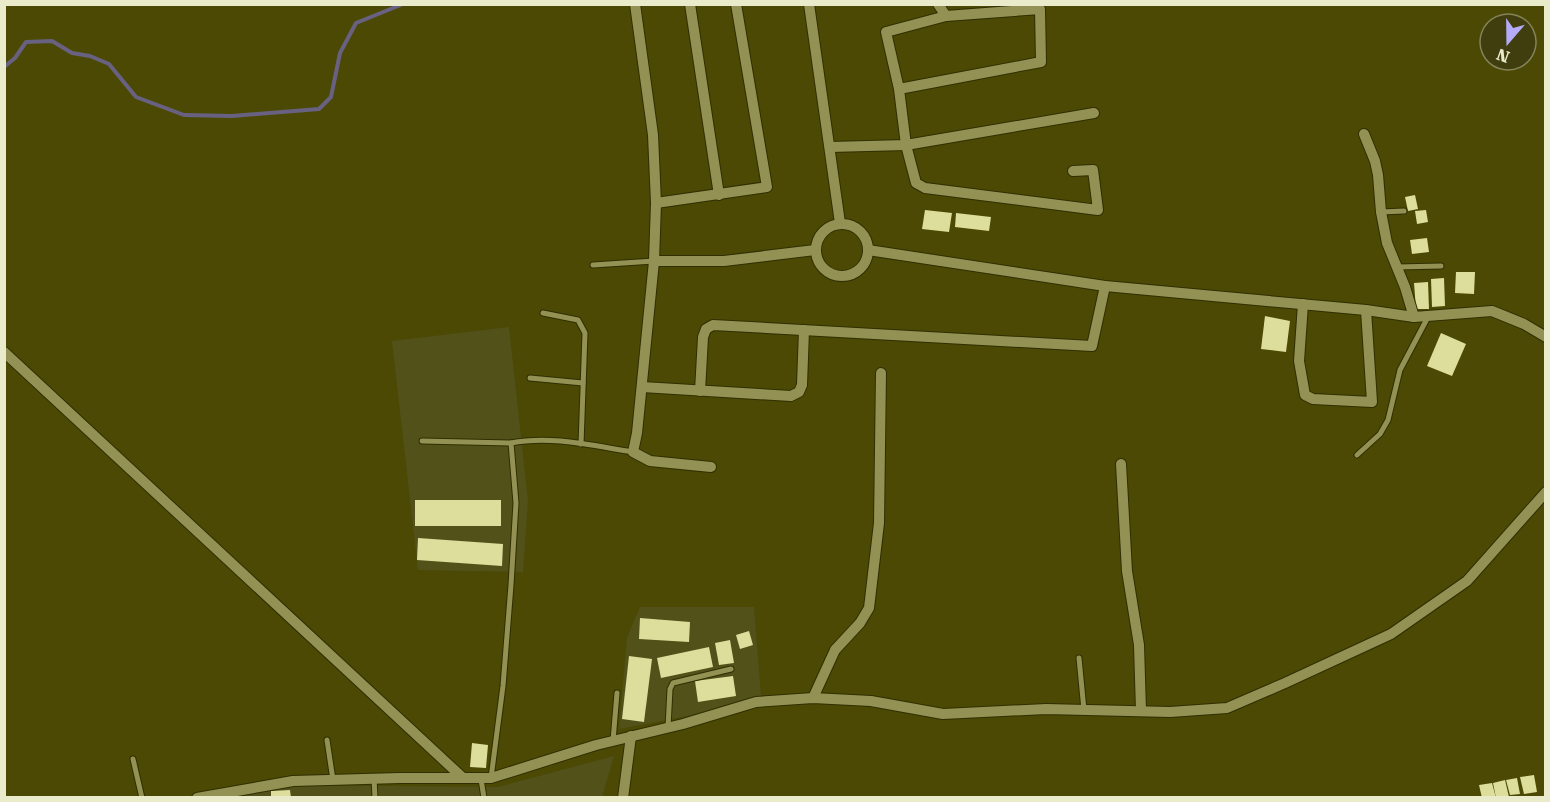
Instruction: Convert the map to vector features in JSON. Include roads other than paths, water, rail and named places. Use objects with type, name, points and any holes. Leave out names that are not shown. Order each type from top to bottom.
[{"type":"street","points":[[635,4],[653,135],[656,203],[654,261],[642,387],[633,452],[650,461],[711,466]]},
{"type":"street","points":[[690,4],[719,195]]},
{"type":"street","points":[[656,203],[767,187],[736,4]]},
{"type":"street","points":[[809,4],[840,224]]},
{"type":"street","points":[[938,4],[946,16]]},
{"type":"street","points":[[899,88],[1041,62],[1040,9],[946,16],[886,32],[899,88],[906,145],[916,183],[925,188],[1098,210],[1093,170],[1072,171]]},
{"type":"street","points":[[830,147],[906,145],[1094,113]]},
{"type":"street","points":[[1364,134],[1376,168],[1387,243],[1414,316]]},
{"type":"street","points":[[840,224],[856,228],[867,242],[868,250],[862,267],[846,276],[837,276],[821,267],[815,250],[816,242],[825,229],[840,224]]},
{"type":"street","points":[[654,261],[724,261],[815,250]]},
{"type":"street","points":[[868,250],[1105,286],[1414,316],[1492,311],[1524,324],[1545,337]]},
{"type":"street","points":[[700,391],[703,337],[706,329],[713,325],[1092,346],[1105,286]]},
{"type":"street","points":[[1303,304],[1299,360],[1305,395],[1313,399],[1372,402],[1365,310]]},
{"type":"street","points":[[642,387],[791,396],[799,392],[802,385],[804,330]]},
{"type":"street","points":[[4,352],[463,778]]},
{"type":"street","points":[[813,698],[835,650],[860,623],[869,608],[879,523],[881,373]]},
{"type":"street","points":[[1121,464],[1126,571],[1139,645],[1141,711]]},
{"type":"street","points":[[197,798],[292,781],[486,778],[756,702],[813,698],[872,701],[943,714],[1046,709],[1170,712],[1227,708],[1391,634],[1467,581],[1545,492]]},
{"type":"street","points":[[622,798],[631,736]]},
{"type":"lane","points":[[1381,212],[1404,211]]},
{"type":"lane","points":[[593,265],[654,261]]},
{"type":"lane","points":[[1397,267],[1441,266]]},
{"type":"lane","points":[[543,314],[578,320],[585,333],[581,444]]},
{"type":"lane","points":[[1357,455],[1380,434],[1388,420],[1400,370],[1428,316]]},
{"type":"lane","points":[[530,378],[583,383]]},
{"type":"lane","points":[[422,441],[511,443],[527,440],[581,444],[633,452]]},
{"type":"lane","points":[[484,798],[503,686],[512,573],[516,503],[511,443]]},
{"type":"lane","points":[[1079,658],[1084,710]]},
{"type":"lane","points":[[668,727],[670,689],[673,683],[731,669]]},
{"type":"lane","points":[[613,741],[617,693]]},
{"type":"lane","points":[[327,740],[333,780]]},
{"type":"lane","points":[[133,759],[142,798]]},
{"type":"lane","points":[[374,778],[375,798]]},
{"type":"waterway","points":[[4,67],[15,58],[26,42],[52,41],[72,53],[90,56],[109,64],[136,97],[184,115],[232,116],[319,109],[331,97],[340,53],[356,23],[403,4]]}]
